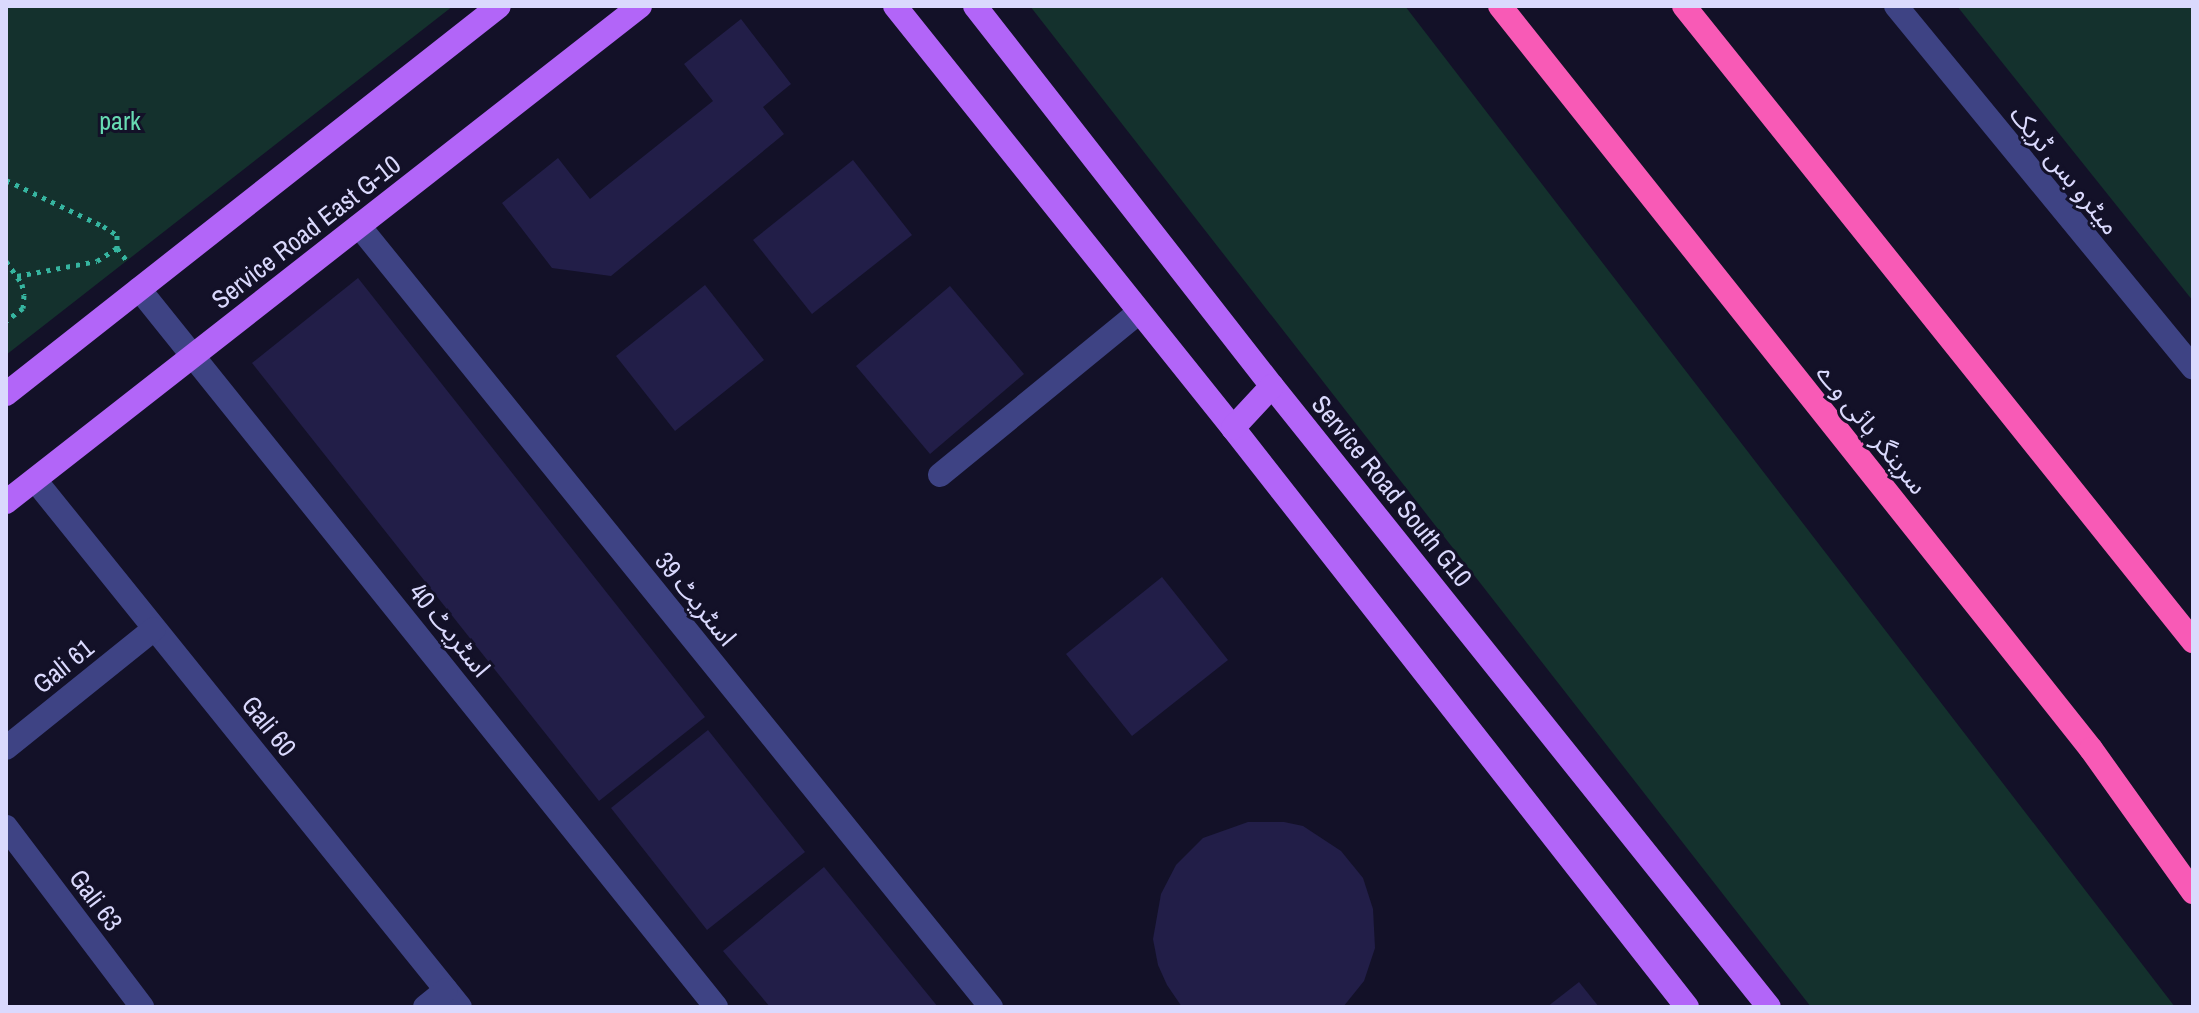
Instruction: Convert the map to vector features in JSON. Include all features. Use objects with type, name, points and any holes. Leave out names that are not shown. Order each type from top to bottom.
[{"type":"highway","name":"سرینگر ہائی وے","points":[[1500,6],[2091,749],[2193,892]]},
{"type":"highway","points":[[1684,6],[2193,641]]},
{"type":"highway","points":[[2147,825],[2193,869]]},
{"type":"main road","points":[[6,394],[499,6]]},
{"type":"main road","name":"Service Road East G-10","points":[[6,502],[640,6]]},
{"type":"main road","points":[[895,6],[1233,428],[1687,1007]]},
{"type":"main road","name":"Service Road South G10","points":[[975,6],[1272,386],[1769,1007]]},
{"type":"main road","points":[[1233,428],[1272,386]]},
{"type":"street","name":"میٹرو بس ٹریک","points":[[1896,6],[2193,368]]},
{"type":"street","name":"اسٹریٹ 39","points":[[359,226],[991,1007]]},
{"type":"street","name":"اسٹریٹ 40","points":[[142,286],[193,356],[716,1007]]},
{"type":"street","points":[[940,475],[1139,312]]},
{"type":"street","name":"Gali 60","points":[[35,480],[453,999]]},
{"type":"street","name":"Gali 61","points":[[6,748],[154,629]]},
{"type":"street","name":"Gali 63","points":[[6,827],[142,1007]]},
{"type":"street","points":[[425,1007],[453,999]]},
{"type":"path","points":[[6,180],[117,235],[117,248],[142,286]]},
{"type":"path","points":[[17,276],[97,261],[117,248]]},
{"type":"path","points":[[6,261],[22,284],[23,308],[6,321]]},
{"type":"green space","name":"park","points":[[6,6],[453,6],[6,355]]},
{"type":"green space","points":[[1030,6],[1405,6],[2175,1007],[1811,1007]]},
{"type":"green space","points":[[1957,6],[2193,6],[2193,301]]},
{"type":"building","points":[[741,19],[791,84],[763,107],[784,134],[611,276],[552,268],[502,203],[558,158],[590,199],[713,101],[684,64]]},
{"type":"building","points":[[853,160],[912,235],[812,314],[753,240]]},
{"type":"building","points":[[358,278],[705,717],[599,801],[252,363]]},
{"type":"building","points":[[705,285],[764,360],[675,431],[616,356]]},
{"type":"building","points":[[950,286],[1024,374],[930,454],[856,366]]},
{"type":"building","points":[[1162,577],[1228,660],[1132,736],[1066,654]]},
{"type":"building","points":[[708,730],[805,852],[707,930],[611,808]]},
{"type":"building","points":[[1248,822],[1284,822],[1303,826],[1341,851],[1363,878],[1373,909],[1375,948],[1364,981],[1343,1007],[1182,1007],[1167,985],[1158,965],[1153,939],[1161,894],[1176,865],[1203,838]]},
{"type":"building","points":[[824,867],[938,1007],[770,1007],[723,951]]},
{"type":"building","points":[[1579,982],[1599,1007],[1547,1007]]}]
